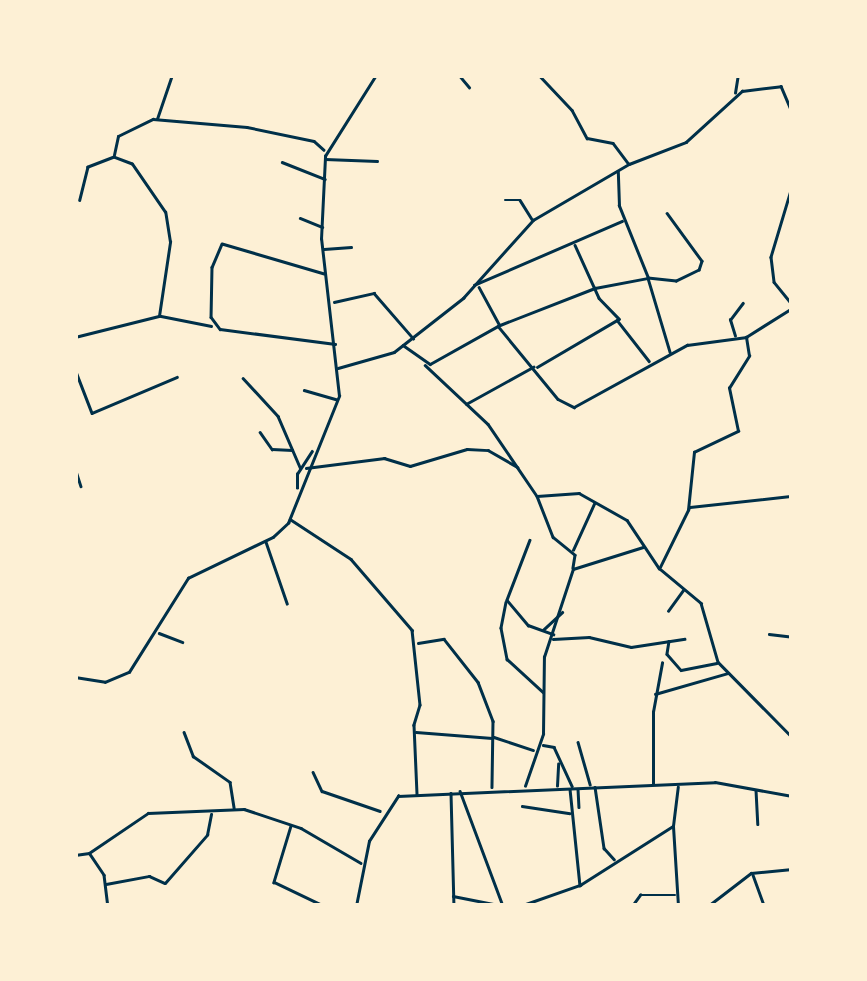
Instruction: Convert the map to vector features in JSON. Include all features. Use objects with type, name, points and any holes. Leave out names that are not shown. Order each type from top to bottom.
[{"type":"street","points":[[158,119],[172,75]]},
{"type":"street","points":[[75,678],[106,682],[123,676],[157,633],[193,574],[266,540],[289,519],[302,468],[338,400],[332,303],[322,249],[325,153],[376,75]]},
{"type":"street","points":[[459,75],[469,88]]},
{"type":"street","points":[[539,75],[572,110],[587,138],[613,142],[628,164]]},
{"type":"street","points":[[735,95],[738,75]]},
{"type":"street","points":[[338,368],[403,345],[476,285],[533,220],[628,164],[686,142],[735,95],[780,86],[792,112]]},
{"type":"street","points":[[114,156],[120,134],[158,119],[303,138],[325,153]]},
{"type":"street","points":[[792,126],[792,144]]},
{"type":"street","points":[[80,200],[85,168],[114,156],[135,166],[166,214],[170,242],[160,316]]},
{"type":"street","points":[[324,160],[377,162]]},
{"type":"street","points":[[282,162],[326,180]]},
{"type":"street","points":[[619,171],[615,184],[624,221],[634,230],[670,353]]},
{"type":"street","points":[[476,285],[499,325],[558,399],[574,407],[670,353],[746,337],[792,306],[774,282],[771,256],[792,187]]},
{"type":"street","points":[[504,200],[520,200],[533,220]]},
{"type":"street","points":[[424,364],[499,325],[595,288],[648,278],[676,281],[702,266],[667,212]]},
{"type":"street","points":[[300,218],[322,227]]},
{"type":"street","points":[[476,285],[624,221]]},
{"type":"street","points":[[214,326],[211,275],[222,244],[326,274]]},
{"type":"street","points":[[574,244],[595,288],[651,363]]},
{"type":"street","points":[[322,249],[351,247]]},
{"type":"street","points":[[332,303],[374,294],[413,338]]},
{"type":"street","points":[[736,337],[730,320],[743,303]]},
{"type":"street","points":[[75,337],[160,316],[335,344]]},
{"type":"street","points":[[465,404],[619,320]]},
{"type":"street","points":[[659,568],[689,508],[694,452],[738,431],[729,388],[749,356],[746,337]]},
{"type":"street","points":[[403,345],[416,350],[424,364],[465,404],[518,467],[537,496],[553,538],[584,564]]},
{"type":"street","points":[[75,369],[92,414],[178,377]]},
{"type":"street","points":[[243,378],[274,410],[302,468]]},
{"type":"street","points":[[304,390],[338,400]]},
{"type":"street","points":[[260,432],[274,450],[293,450]]},
{"type":"street","points":[[302,468],[384,458],[410,466],[467,449],[488,450],[518,467]]},
{"type":"street","points":[[75,468],[81,486]]},
{"type":"street","points":[[356,906],[363,864],[382,812],[398,796],[492,788],[678,787],[715,782],[791,795],[792,736],[718,662],[707,613],[659,568],[626,520],[579,493],[537,496]]},
{"type":"street","points":[[689,508],[792,496]]},
{"type":"street","points":[[572,551],[594,504]]},
{"type":"street","points":[[289,519],[370,576],[417,643],[417,795]]},
{"type":"street","points":[[266,540],[287,603]]},
{"type":"street","points":[[530,540],[507,600],[501,628],[507,659],[544,693]]},
{"type":"street","points":[[573,569],[643,546]]},
{"type":"street","points":[[524,788],[540,744],[544,658],[562,612],[576,558]]},
{"type":"street","points":[[668,612],[684,588]]},
{"type":"street","points":[[507,600],[553,637],[589,637],[632,647],[684,639]]},
{"type":"street","points":[[542,630],[562,612]]},
{"type":"street","points":[[157,633],[182,642]]},
{"type":"street","points":[[768,634],[792,637]]},
{"type":"street","points":[[417,643],[440,637],[468,666],[491,715],[492,788]]},
{"type":"street","points":[[670,641],[668,654],[681,670],[718,662]]},
{"type":"street","points":[[653,785],[655,694],[662,663]]},
{"type":"street","points":[[655,694],[729,672]]},
{"type":"street","points":[[792,706],[792,729]]},
{"type":"street","points":[[184,732],[192,756],[230,782],[234,810]]},
{"type":"street","points":[[414,732],[492,737],[536,752]]},
{"type":"street","points":[[578,742],[593,786],[604,848],[615,860]]},
{"type":"street","points":[[540,744],[554,747],[557,787]]},
{"type":"street","points":[[558,762],[568,770],[579,807]]},
{"type":"street","points":[[313,772],[322,790],[382,812]]},
{"type":"street","points":[[573,787],[570,813],[580,885]]},
{"type":"street","points":[[678,787],[673,826],[678,906]]},
{"type":"street","points":[[757,789],[758,824]]},
{"type":"street","points":[[459,790],[504,906]]},
{"type":"street","points":[[451,791],[454,906]]},
{"type":"street","points":[[522,806],[570,813]]},
{"type":"street","points":[[75,854],[89,853],[148,813],[234,810],[292,825],[363,864]]},
{"type":"street","points":[[106,884],[146,876],[164,883],[208,835],[211,812]]},
{"type":"street","points":[[292,825],[274,882],[324,906]]},
{"type":"street","points":[[520,906],[580,885],[673,826]]},
{"type":"street","points":[[89,853],[106,884],[108,906]]},
{"type":"street","points":[[708,906],[751,873],[792,868]]},
{"type":"street","points":[[751,873],[764,906]]},
{"type":"street","points":[[632,906],[640,895],[676,895]]},
{"type":"street","points":[[453,896],[504,906]]},
{"type":"street","points":[[540,900],[543,906]]}]
